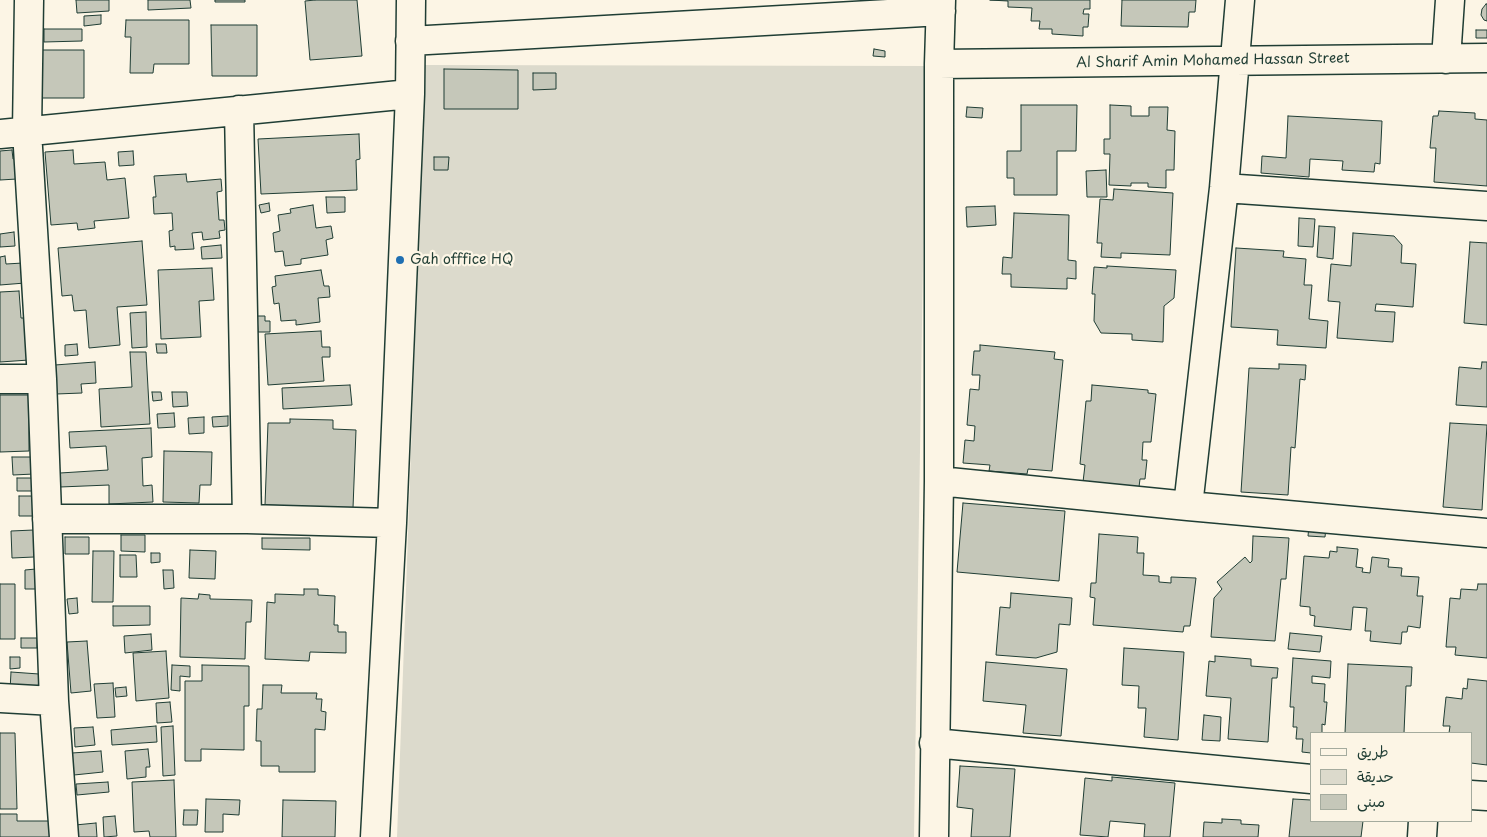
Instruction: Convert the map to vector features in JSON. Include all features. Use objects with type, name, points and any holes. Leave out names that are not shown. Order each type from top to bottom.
[{"type":"street","points":[[29,0],[27,131],[42,378],[54,701],[64,837]]},
{"type":"street","points":[[375,837],[392,523],[410,94],[411,0]]},
{"type":"street","points":[[1188,506],[1224,188],[1240,0]]},
{"type":"street","points":[[1446,59],[1450,0]]},
{"type":"street","points":[[410,41],[941,6],[938,64],[938,481],[934,837]]},
{"type":"street","name":"Al Sharif Amin Mohamed Hassan Street","points":[[938,64],[1487,58]]},
{"type":"street","points":[[0,134],[410,94]]},
{"type":"street","points":[[239,110],[247,520]]},
{"type":"street","points":[[1224,188],[1487,206]]},
{"type":"street","points":[[0,379],[42,378]]},
{"type":"street","points":[[938,481],[1188,506],[1487,532]]},
{"type":"street","points":[[48,519],[392,523]]},
{"type":"street","points":[[0,698],[54,701]]},
{"type":"street","points":[[934,743],[1310,779]]},
{"type":"street","points":[[1472,794],[1487,796]]},
{"type":"street","points":[[1422,837],[1423,822]]},
{"type":"green space","points":[[425,65],[926,66],[914,837],[397,837]]},
{"type":"building","points":[[76,0],[109,0],[109,11],[77,13]]},
{"type":"building","points":[[148,0],[190,0],[191,8],[148,10]]},
{"type":"building","points":[[215,0],[245,0],[245,2],[215,2]]},
{"type":"building","points":[[357,0],[362,56],[310,60],[305,1]]},
{"type":"building","points":[[990,0],[1090,0],[1090,9],[1084,9],[1083,14],[1089,14],[1088,27],[1083,27],[1083,36],[1052,34],[1052,29],[1039,29],[1040,21],[1031,21],[1032,8],[1008,7],[1008,1]]},
{"type":"building","points":[[1122,0],[1196,0],[1195,12],[1189,12],[1188,27],[1121,26]]},
{"type":"building","points":[[1486,4],[1487,21],[1481,15],[1482,9]]},
{"type":"building","points":[[101,15],[101,24],[84,26],[84,16]]},
{"type":"building","points":[[126,20],[189,20],[189,64],[154,64],[153,73],[130,73],[131,37],[125,37]]},
{"type":"building","points":[[211,25],[257,25],[257,76],[212,76]]},
{"type":"building","points":[[44,29],[82,29],[82,41],[44,42]]},
{"type":"building","points":[[1476,30],[1487,30],[1487,38],[1476,38]]},
{"type":"building","points":[[874,49],[885,51],[885,57],[873,56]]},
{"type":"building","points":[[37,50],[84,50],[84,98],[38,98]]},
{"type":"building","points":[[444,69],[518,70],[518,109],[444,109]]},
{"type":"building","points":[[533,73],[556,73],[556,89],[533,90]]},
{"type":"building","points":[[1021,105],[1077,105],[1076,151],[1057,151],[1057,195],[1014,195],[1014,178],[1007,178],[1007,151],[1021,151]]},
{"type":"building","points":[[1110,105],[1131,106],[1131,116],[1149,116],[1149,107],[1168,107],[1167,130],[1175,131],[1174,170],[1166,170],[1166,188],[1148,187],[1148,183],[1131,183],[1131,186],[1109,185],[1110,154],[1104,154],[1104,139],[1110,139]]},
{"type":"building","points":[[967,107],[983,108],[982,118],[966,117]]},
{"type":"building","points":[[1439,111],[1475,113],[1475,119],[1487,120],[1487,186],[1434,182],[1436,148],[1430,148],[1433,116],[1438,116]]},
{"type":"building","points":[[1288,116],[1382,121],[1380,164],[1375,163],[1374,172],[1342,170],[1343,161],[1310,159],[1309,177],[1261,173],[1262,156],[1286,158]]},
{"type":"building","points":[[359,134],[360,159],[356,160],[357,190],[261,194],[258,139]]},
{"type":"building","points":[[12,150],[17,179],[0,180],[0,151]]},
{"type":"building","points":[[73,150],[74,164],[105,162],[107,180],[125,178],[129,218],[94,221],[95,228],[78,230],[77,223],[51,225],[45,152]]},
{"type":"building","points":[[133,151],[134,165],[119,166],[118,152]]},
{"type":"building","points":[[434,157],[449,157],[448,170],[434,170]]},
{"type":"building","points":[[1106,170],[1107,197],[1087,197],[1086,171]]},
{"type":"building","points":[[186,174],[187,182],[221,179],[222,191],[217,192],[219,220],[224,220],[225,230],[219,231],[220,238],[203,240],[202,232],[192,233],[194,249],[175,250],[175,246],[170,247],[169,231],[173,230],[172,213],[154,214],[153,197],[156,197],[154,176]]},
{"type":"building","points":[[1114,189],[1173,193],[1170,255],[1121,253],[1121,258],[1101,257],[1102,243],[1097,243],[1100,199],[1113,200]]},
{"type":"building","points":[[326,197],[345,197],[345,212],[327,213]]},
{"type":"building","points":[[269,203],[270,211],[261,213],[259,205]]},
{"type":"building","points":[[313,205],[316,228],[331,226],[333,238],[326,240],[328,255],[301,259],[301,264],[285,266],[283,251],[275,252],[273,233],[280,231],[278,215],[291,213],[290,209]]},
{"type":"building","points":[[995,206],[996,225],[967,227],[966,207]]},
{"type":"building","points":[[1014,213],[1069,215],[1068,260],[1076,261],[1076,279],[1067,278],[1067,289],[1011,287],[1011,274],[1002,274],[1003,257],[1012,258]]},
{"type":"building","points":[[1299,218],[1315,219],[1313,247],[1298,246]]},
{"type":"building","points":[[1319,226],[1335,227],[1333,259],[1317,257]]},
{"type":"building","points":[[14,232],[15,246],[0,247],[0,234]]},
{"type":"building","points":[[1353,233],[1394,236],[1402,245],[1401,263],[1416,264],[1413,307],[1376,304],[1375,311],[1395,312],[1393,342],[1337,338],[1340,302],[1328,301],[1331,264],[1351,266]]},
{"type":"building","points":[[142,241],[147,305],[117,307],[120,345],[89,348],[86,310],[74,311],[72,295],[62,296],[58,248]]},
{"type":"building","points":[[1470,242],[1487,243],[1487,325],[1464,323]]},
{"type":"building","points":[[221,245],[222,258],[202,259],[201,247]]},
{"type":"building","points":[[1236,248],[1284,251],[1283,257],[1306,259],[1304,285],[1312,285],[1309,319],[1328,321],[1326,348],[1277,345],[1278,330],[1231,327]]},
{"type":"building","points":[[5,256],[6,264],[23,263],[25,283],[0,285],[0,257]]},
{"type":"building","points":[[1107,266],[1176,270],[1174,298],[1164,306],[1163,342],[1132,340],[1132,334],[1101,333],[1094,321],[1095,294],[1092,294],[1094,267],[1107,268]]},
{"type":"building","points":[[212,268],[214,300],[199,301],[201,337],[161,339],[158,270]]},
{"type":"building","points":[[321,270],[324,286],[329,286],[330,297],[318,298],[320,322],[296,325],[296,320],[281,321],[279,303],[274,304],[272,287],[276,286],[275,276]]},
{"type":"building","points":[[19,291],[21,318],[26,318],[29,360],[0,362],[0,292]]},
{"type":"building","points":[[146,312],[147,347],[132,348],[130,313]]},
{"type":"building","points":[[257,316],[265,316],[265,321],[270,321],[270,332],[258,332]]},
{"type":"building","points":[[321,331],[322,347],[330,347],[330,357],[322,357],[324,381],[268,385],[265,334]]},
{"type":"building","points":[[77,344],[78,355],[65,356],[65,345]]},
{"type":"building","points":[[156,344],[166,344],[167,353],[157,353]]},
{"type":"building","points":[[980,345],[1055,352],[1054,359],[1063,360],[1052,471],[1028,469],[1027,474],[989,471],[990,465],[963,463],[965,440],[974,441],[975,426],[967,425],[970,389],[979,390],[980,375],[972,375],[974,351],[980,351]]},
{"type":"building","points":[[130,352],[146,352],[150,424],[101,427],[99,389],[132,387]]},
{"type":"building","points":[[95,362],[96,383],[81,384],[82,393],[56,394],[55,365]]},
{"type":"building","points":[[1482,362],[1487,362],[1487,407],[1456,405],[1459,367],[1481,369]]},
{"type":"building","points":[[1279,364],[1306,365],[1305,380],[1300,379],[1295,448],[1291,447],[1288,495],[1241,492],[1249,368],[1279,369]]},
{"type":"building","points":[[350,385],[352,405],[283,409],[282,388]]},
{"type":"building","points":[[1092,385],[1148,390],[1148,393],[1156,394],[1151,442],[1143,442],[1142,460],[1147,460],[1145,479],[1140,479],[1139,487],[1083,482],[1085,465],[1080,464],[1086,401],[1091,401]]},
{"type":"building","points":[[152,392],[161,392],[162,400],[153,401]]},
{"type":"building","points":[[172,392],[187,392],[188,406],[173,407]]},
{"type":"building","points":[[0,395],[29,395],[29,451],[0,452]]},
{"type":"building","points":[[174,413],[175,427],[158,428],[157,414]]},
{"type":"building","points":[[228,416],[228,426],[213,427],[212,417]]},
{"type":"building","points":[[204,417],[204,433],[189,434],[188,418]]},
{"type":"building","points":[[290,419],[333,420],[333,429],[356,430],[353,508],[265,505],[268,423],[290,423]]},
{"type":"building","points":[[1450,423],[1487,425],[1482,510],[1443,507]]},
{"type":"building","points":[[151,428],[152,457],[142,458],[143,486],[152,485],[153,502],[109,504],[109,485],[60,487],[60,473],[108,470],[106,446],[70,448],[69,432]]},
{"type":"building","points":[[164,451],[212,452],[211,485],[200,485],[199,503],[163,502]]},
{"type":"building","points":[[12,457],[33,457],[34,474],[13,475]]},
{"type":"building","points":[[17,478],[37,478],[37,491],[17,491]]},
{"type":"building","points":[[19,496],[35,496],[36,516],[19,516]]},
{"type":"building","points":[[963,503],[1065,511],[1059,581],[957,572]]},
{"type":"building","points":[[1309,526],[1326,527],[1325,537],[1308,536]]},
{"type":"building","points":[[34,530],[34,557],[12,558],[11,531]]},
{"type":"building","points":[[1099,534],[1138,537],[1137,553],[1144,553],[1143,575],[1159,576],[1159,582],[1171,583],[1171,577],[1196,578],[1190,626],[1184,626],[1183,632],[1093,625],[1095,598],[1090,597],[1091,583],[1096,583]]},
{"type":"building","points":[[121,535],[145,535],[145,552],[121,551]]},
{"type":"building","points":[[1253,536],[1289,538],[1286,579],[1281,579],[1275,641],[1211,637],[1214,598],[1222,589],[1217,582],[1245,557],[1250,563],[1252,561]]},
{"type":"building","points":[[65,537],[89,537],[89,554],[65,554]]},
{"type":"building","points":[[262,538],[310,538],[310,550],[262,549]]},
{"type":"building","points":[[1337,547],[1358,549],[1356,567],[1363,568],[1362,572],[1370,573],[1372,557],[1389,559],[1388,567],[1402,568],[1401,576],[1419,577],[1417,596],[1423,596],[1420,628],[1408,626],[1407,632],[1402,632],[1401,644],[1370,641],[1371,631],[1365,631],[1367,608],[1353,607],[1351,630],[1314,626],[1315,616],[1310,615],[1310,607],[1300,606],[1304,556],[1329,558],[1330,551],[1337,552]]},
{"type":"building","points":[[190,550],[216,551],[215,579],[189,578]]},
{"type":"building","points":[[93,551],[114,551],[113,602],[92,602]]},
{"type":"building","points":[[151,553],[160,553],[160,562],[151,563]]},
{"type":"building","points":[[120,555],[136,555],[137,577],[120,577]]},
{"type":"building","points":[[36,569],[36,589],[25,589],[25,570]]},
{"type":"building","points":[[163,570],[173,570],[174,588],[164,589]]},
{"type":"building","points":[[0,584],[15,584],[15,639],[0,639]]},
{"type":"building","points":[[1478,584],[1487,584],[1487,658],[1455,655],[1456,647],[1446,647],[1450,598],[1460,599],[1461,589],[1477,590]]},
{"type":"building","points":[[304,589],[318,589],[318,595],[335,596],[334,625],[338,625],[338,632],[346,632],[346,653],[310,652],[309,661],[265,659],[267,602],[275,603],[275,594],[304,595]]},
{"type":"building","points":[[1011,593],[1072,598],[1070,625],[1059,624],[1057,652],[1036,658],[996,655],[1000,607],[1010,608]]},
{"type":"building","points":[[199,594],[210,595],[210,599],[252,600],[251,622],[246,622],[245,659],[180,657],[181,598],[198,599]]},
{"type":"building","points":[[77,598],[78,613],[69,614],[67,599]]},
{"type":"building","points":[[113,606],[150,606],[150,625],[113,626]]},
{"type":"building","points":[[1290,633],[1322,636],[1320,652],[1288,649]]},
{"type":"building","points":[[151,634],[152,650],[125,653],[124,636]]},
{"type":"building","points":[[21,638],[37,638],[37,648],[21,648]]},
{"type":"building","points":[[87,641],[91,691],[71,693],[67,642]]},
{"type":"building","points":[[1124,648],[1184,652],[1178,740],[1144,737],[1146,708],[1138,708],[1139,686],[1122,685]]},
{"type":"building","points":[[166,651],[169,698],[136,701],[133,653]]},
{"type":"building","points":[[1215,656],[1251,659],[1251,666],[1278,668],[1277,678],[1272,678],[1268,742],[1228,739],[1231,698],[1206,696],[1209,661],[1215,662]]},
{"type":"building","points":[[10,657],[20,657],[20,668],[10,669]]},
{"type":"building","points":[[1293,658],[1331,661],[1330,678],[1312,676],[1312,683],[1325,684],[1324,702],[1327,702],[1325,725],[1322,724],[1322,732],[1310,732],[1310,753],[1302,752],[1303,739],[1296,739],[1297,727],[1293,727],[1294,707],[1290,707]]},
{"type":"building","points":[[986,662],[1067,669],[1061,736],[1023,733],[1026,705],[983,701]]},
{"type":"building","points":[[1348,664],[1412,667],[1411,686],[1406,686],[1404,732],[1345,732]]},
{"type":"building","points":[[172,665],[190,666],[190,677],[180,676],[180,691],[171,690]]},
{"type":"building","points":[[202,665],[249,666],[249,706],[244,706],[244,750],[201,749],[201,761],[185,761],[185,681],[202,681]]},
{"type":"building","points":[[11,672],[39,674],[38,692],[10,690]]},
{"type":"building","points":[[1468,679],[1487,681],[1487,765],[1472,763],[1472,732],[1449,732],[1450,726],[1443,726],[1446,697],[1462,699],[1463,688],[1467,689]]},
{"type":"building","points":[[113,683],[115,717],[97,718],[94,684]]},
{"type":"building","points":[[263,685],[282,685],[281,693],[317,693],[316,699],[322,699],[321,711],[326,712],[325,730],[315,729],[315,772],[279,772],[279,766],[261,766],[261,741],[256,741],[257,709],[262,709]]},
{"type":"building","points":[[126,687],[127,696],[116,697],[115,688]]},
{"type":"building","points":[[170,702],[172,722],[157,723],[156,703]]},
{"type":"building","points":[[1204,715],[1221,717],[1220,741],[1202,740]]},
{"type":"building","points":[[156,726],[157,742],[112,745],[111,730]]},
{"type":"building","points":[[173,726],[175,775],[163,776],[161,727]]},
{"type":"building","points":[[93,727],[95,745],[75,747],[74,728]]},
{"type":"building","points":[[0,733],[15,733],[17,809],[0,809]]},
{"type":"building","points":[[148,749],[150,767],[146,767],[146,777],[127,779],[125,751]]},
{"type":"building","points":[[101,751],[103,772],[74,775],[72,753]]},
{"type":"building","points":[[960,766],[1015,769],[1010,837],[971,837],[973,809],[957,807]]},
{"type":"building","points":[[1112,777],[1175,783],[1170,837],[1144,837],[1145,824],[1110,821],[1108,837],[1080,835],[1085,778],[1112,781]]},
{"type":"building","points":[[174,780],[176,837],[150,837],[149,831],[134,832],[132,782]]},
{"type":"building","points":[[108,782],[109,792],[77,795],[76,784]]},
{"type":"building","points":[[206,799],[240,800],[239,815],[223,814],[223,832],[205,832]]},
{"type":"building","points":[[1293,799],[1310,800],[1310,822],[1363,822],[1361,837],[1289,837]]},
{"type":"building","points":[[283,800],[336,801],[335,837],[282,837]]},
{"type":"building","points":[[184,810],[198,810],[197,825],[183,825]]},
{"type":"building","points":[[0,814],[17,814],[17,821],[51,821],[51,837],[0,837]]},
{"type":"building","points":[[115,816],[117,836],[104,837],[103,817]]},
{"type":"building","points":[[1222,819],[1241,820],[1241,824],[1259,825],[1258,837],[1203,837],[1204,822],[1222,823]]},
{"type":"building","points":[[96,823],[97,837],[77,837],[75,825]]},
{"type":"place","name":"Gah offfice HQ","points":[[400,260]]}]
